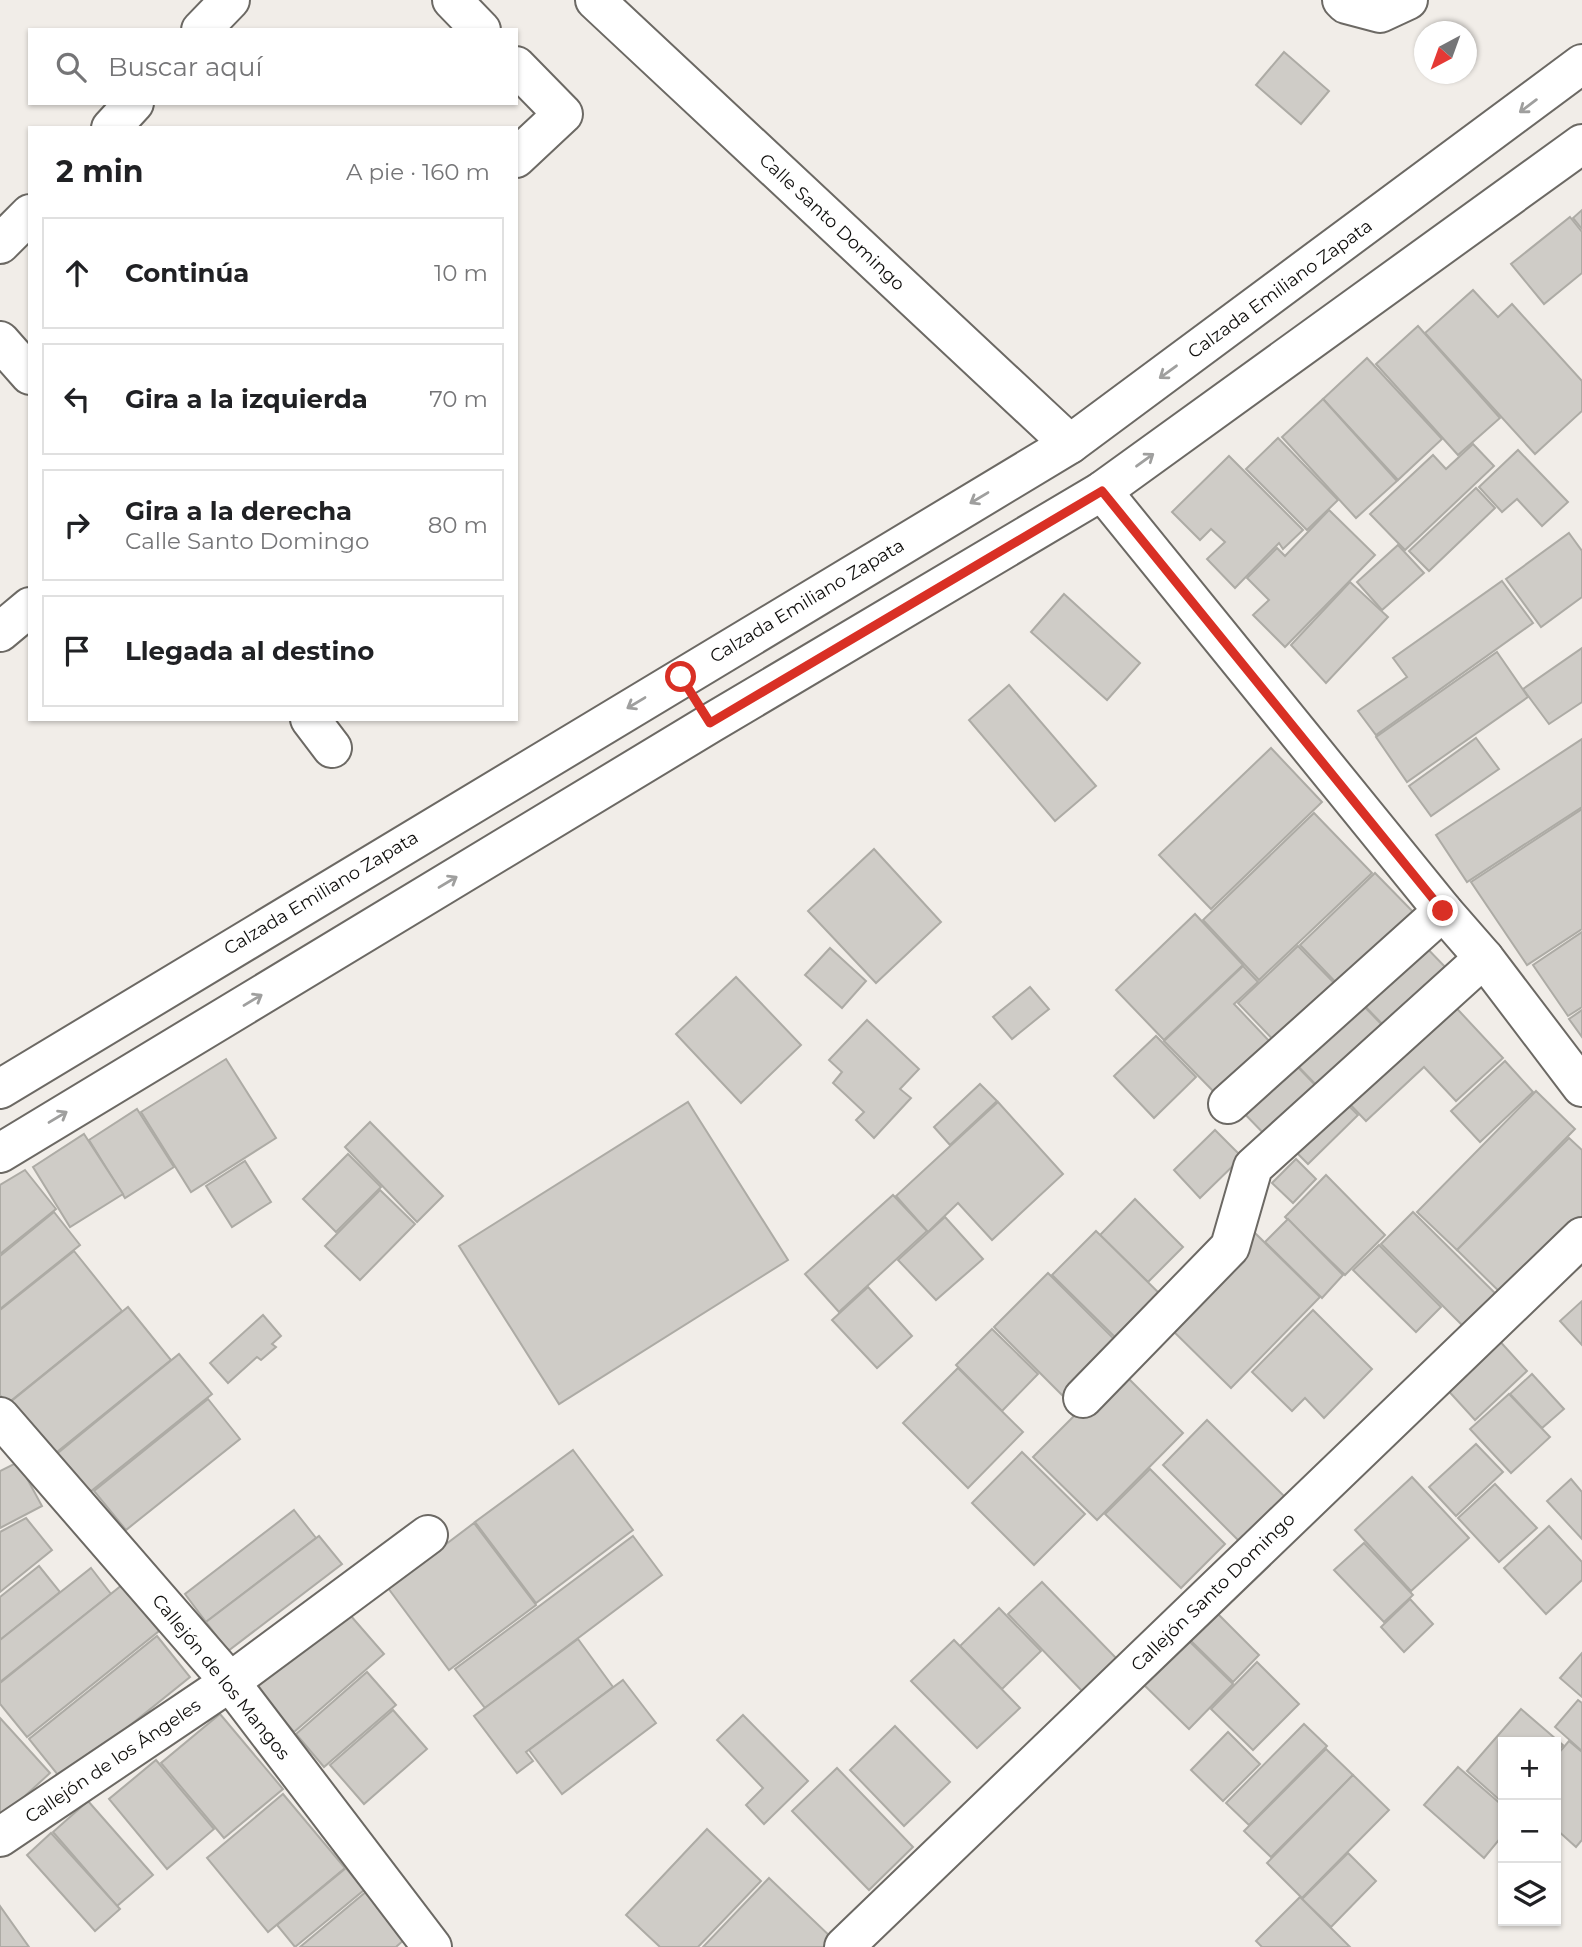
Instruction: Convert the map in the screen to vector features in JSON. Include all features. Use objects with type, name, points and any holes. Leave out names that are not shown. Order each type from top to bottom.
[{"type":"street","points":[[203,28],[230,0]]},
{"type":"street","points":[[452,0],[479,28]]},
{"type":"street","name":"Calle Santo Domingo","points":[[595,0],[1070,444]]},
{"type":"street","points":[[1342,0],[1346,4],[1380,13],[1408,0]]},
{"type":"street","name":"Calzada Emiliano Zapata","points":[[0,1089],[1070,444],[1582,64]]},
{"type":"street","points":[[518,68],[563,114],[518,156]]},
{"type":"street","points":[[113,126],[132,105]]},
{"type":"street","points":[[0,1153],[710,723],[1102,491],[1582,144]]},
{"type":"street","points":[[0,244],[28,216]]},
{"type":"street","points":[[0,341],[28,373]]},
{"type":"street","points":[[1102,491],[1484,958],[1582,1087]]},
{"type":"street","points":[[0,632],[28,609]]},
{"type":"street","points":[[681,677],[710,723]]},
{"type":"street","points":[[1228,1104],[1443,911]]},
{"type":"street","points":[[1083,1398],[1230,1247],[1253,1167],[1484,958]]},
{"type":"street","name":"Callejón Santo Domingo","points":[[844,1947],[1582,1237]]},
{"type":"street","name":"Callejón de los Mangos","points":[[0,1417],[230,1682],[432,1947]]},
{"type":"street","name":"Callejón de los Ángeles","points":[[0,1837],[230,1682],[428,1535]]},
{"type":"building","points":[[1284,52],[1329,91],[1301,124],[1256,85]]},
{"type":"building","points":[[1582,210],[1582,229],[1573,218]]},
{"type":"building","points":[[1570,217],[1582,232],[1582,273],[1544,304],[1511,264]]},
{"type":"building","points":[[1473,290],[1498,317],[1512,304],[1582,381],[1582,411],[1535,454],[1425,333]]},
{"type":"building","points":[[1418,326],[1500,418],[1458,455],[1376,364]]},
{"type":"building","points":[[1367,358],[1442,439],[1398,480],[1323,399]]},
{"type":"building","points":[[1323,399],[1397,481],[1356,518],[1282,437]]},
{"type":"building","points":[[1278,438],[1338,500],[1307,530],[1246,469]]},
{"type":"building","points":[[1473,444],[1494,466],[1405,550],[1370,514],[1433,455],[1446,469]]},
{"type":"building","points":[[1518,450],[1568,502],[1542,526],[1517,499],[1502,512],[1479,487]]},
{"type":"building","points":[[1229,456],[1303,530],[1283,549],[1279,543],[1235,588],[1207,559],[1225,542],[1211,529],[1200,540],[1172,512]]},
{"type":"building","points":[[1476,488],[1495,508],[1429,571],[1409,551]]},
{"type":"building","points":[[1329,510],[1375,555],[1285,647],[1253,615],[1269,600],[1247,578],[1277,548],[1285,556]]},
{"type":"building","points":[[1569,533],[1582,551],[1582,597],[1541,627],[1506,579]]},
{"type":"building","points":[[1398,545],[1424,573],[1382,610],[1357,582]]},
{"type":"building","points":[[1502,581],[1533,623],[1376,735],[1358,711],[1407,677],[1393,658]]},
{"type":"building","points":[[1350,582],[1388,617],[1326,683],[1291,645]]},
{"type":"building","points":[[1064,594],[1140,663],[1107,700],[1031,632]]},
{"type":"building","points":[[1582,648],[1582,702],[1549,724],[1523,689]]},
{"type":"building","points":[[1497,652],[1528,697],[1407,782],[1376,737]]},
{"type":"building","points":[[1009,685],[1096,786],[1055,821],[969,720]]},
{"type":"building","points":[[1476,738],[1499,769],[1431,816],[1409,786]]},
{"type":"building","points":[[1582,739],[1582,807],[1467,882],[1436,835]]},
{"type":"building","points":[[1271,748],[1322,802],[1211,909],[1159,855]]},
{"type":"building","points":[[1582,809],[1582,929],[1527,965],[1471,882]]},
{"type":"building","points":[[1314,813],[1372,873],[1259,980],[1203,920]]},
{"type":"building","points":[[874,849],[941,922],[876,983],[808,911]]},
{"type":"building","points":[[1375,873],[1421,920],[1345,992],[1300,945]]},
{"type":"building","points":[[1195,914],[1243,965],[1164,1040],[1116,990]]},
{"type":"building","points":[[1582,932],[1582,1007],[1568,1016],[1533,965]]},
{"type":"building","points":[[1417,938],[1452,974],[1391,1033],[1356,997]]},
{"type":"building","points":[[1298,946],[1342,991],[1282,1049],[1238,1003]]},
{"type":"building","points":[[830,948],[866,981],[842,1008],[805,975]]},
{"type":"building","points":[[1243,966],[1258,982],[1234,1004],[1273,1045],[1219,1097],[1164,1041]]},
{"type":"building","points":[[736,977],[801,1045],[741,1103],[676,1034]]},
{"type":"building","points":[[1030,987],[1049,1009],[1012,1039],[993,1017]]},
{"type":"building","points":[[1354,996],[1388,1031],[1323,1092],[1290,1058]]},
{"type":"building","points":[[1448,999],[1503,1058],[1456,1101],[1424,1067],[1366,1121],[1343,1097]]},
{"type":"building","points":[[1582,1010],[1582,1037],[1569,1019]]},
{"type":"building","points":[[867,1020],[919,1069],[900,1089],[911,1098],[874,1138],[856,1120],[864,1112],[833,1083],[842,1072],[829,1060]]},
{"type":"building","points":[[1156,1036],[1196,1077],[1154,1118],[1114,1076]]},
{"type":"building","points":[[1289,1058],[1322,1092],[1271,1141],[1238,1107]]},
{"type":"building","points":[[226,1059],[276,1138],[191,1192],[141,1112]]},
{"type":"building","points":[[1505,1061],[1533,1092],[1480,1142],[1451,1111]]},
{"type":"building","points":[[980,1084],[997,1101],[950,1145],[934,1127]]},
{"type":"building","points":[[1536,1091],[1575,1129],[1457,1250],[1417,1212]]},
{"type":"building","points":[[1338,1095],[1358,1115],[1308,1164],[1289,1145]]},
{"type":"building","points":[[688,1102],[788,1260],[559,1404],[459,1246]]},
{"type":"building","points":[[998,1102],[1063,1174],[992,1240],[958,1203],[928,1232],[896,1196]]},
{"type":"building","points":[[137,1109],[174,1167],[125,1198],[89,1140]]},
{"type":"building","points":[[370,1122],[443,1196],[417,1222],[345,1147]]},
{"type":"building","points":[[1215,1130],[1242,1157],[1200,1198],[1174,1170]]},
{"type":"building","points":[[84,1134],[123,1194],[70,1227],[33,1167]]},
{"type":"building","points":[[1569,1138],[1582,1150],[1582,1232],[1511,1303],[1457,1250]]},
{"type":"building","points":[[348,1154],[381,1187],[336,1232],[303,1199]]},
{"type":"building","points":[[1296,1159],[1316,1179],[1293,1203],[1272,1183]]},
{"type":"building","points":[[245,1161],[271,1202],[232,1227],[206,1186]]},
{"type":"building","points":[[25,1170],[56,1209],[0,1254],[0,1185]]},
{"type":"building","points":[[1326,1175],[1385,1235],[1345,1275],[1285,1217]]},
{"type":"building","points":[[380,1190],[415,1224],[360,1280],[325,1246]]},
{"type":"building","points":[[893,1195],[927,1231],[839,1312],[805,1274]]},
{"type":"building","points":[[1135,1199],[1183,1247],[1148,1282],[1100,1235]]},
{"type":"building","points":[[54,1212],[80,1245],[0,1309],[0,1256]]},
{"type":"building","points":[[1413,1212],[1505,1303],[1473,1336],[1381,1244]]},
{"type":"building","points":[[945,1217],[983,1259],[936,1300],[898,1260]]},
{"type":"building","points":[[1288,1219],[1343,1275],[1322,1298],[1265,1242]]},
{"type":"building","points":[[1096,1231],[1165,1299],[1121,1343],[1052,1275]]},
{"type":"building","points":[[1254,1232],[1320,1297],[1231,1388],[1164,1322]]},
{"type":"building","points":[[1379,1245],[1441,1307],[1416,1332],[1353,1270]]},
{"type":"building","points":[[74,1251],[122,1311],[7,1404],[0,1395],[0,1310]]},
{"type":"building","points":[[1048,1273],[1122,1347],[1068,1401],[994,1327]]},
{"type":"building","points":[[868,1287],[912,1336],[877,1368],[832,1320]]},
{"type":"building","points":[[1582,1301],[1582,1345],[1560,1321]]},
{"type":"building","points":[[128,1307],[171,1360],[52,1456],[9,1403]]},
{"type":"building","points":[[1313,1310],[1372,1369],[1324,1418],[1305,1398],[1292,1411],[1252,1372]]},
{"type":"building","points":[[263,1315],[281,1336],[272,1344],[276,1347],[261,1360],[257,1357],[228,1383],[210,1363]]},
{"type":"building","points":[[992,1329],[1038,1374],[1002,1411],[956,1365]]},
{"type":"building","points":[[1496,1337],[1527,1371],[1475,1420],[1444,1386]]},
{"type":"building","points":[[179,1354],[212,1394],[85,1496],[53,1457]]},
{"type":"building","points":[[958,1368],[1023,1432],[968,1488],[903,1423]]},
{"type":"building","points":[[1120,1370],[1183,1433],[1097,1520],[1033,1457]]},
{"type":"building","points":[[1532,1374],[1564,1409],[1542,1428],[1510,1394]]},
{"type":"building","points":[[1509,1394],[1550,1437],[1511,1473],[1470,1429]]},
{"type":"building","points":[[208,1399],[240,1439],[126,1530],[94,1491]]},
{"type":"building","points":[[1207,1420],[1287,1499],[1242,1544],[1163,1465]]},
{"type":"building","points":[[1476,1444],[1503,1472],[1456,1516],[1429,1487]]},
{"type":"building","points":[[573,1450],[633,1530],[536,1603],[475,1522]]},
{"type":"building","points":[[1022,1452],[1085,1514],[1034,1565],[972,1503]]},
{"type":"building","points":[[18,1462],[42,1506],[0,1528],[0,1471]]},
{"type":"building","points":[[1150,1469],[1225,1544],[1181,1588],[1105,1514]]},
{"type":"building","points":[[1412,1477],[1469,1538],[1411,1591],[1355,1530]]},
{"type":"building","points":[[1571,1479],[1582,1492],[1582,1539],[1547,1501]]},
{"type":"building","points":[[1495,1484],[1537,1528],[1499,1562],[1458,1518]]},
{"type":"building","points":[[294,1510],[316,1538],[206,1622],[185,1594]]},
{"type":"building","points":[[26,1518],[52,1550],[0,1592],[0,1532]]},
{"type":"building","points":[[474,1523],[536,1605],[449,1670],[388,1588]]},
{"type":"building","points":[[1549,1526],[1582,1562],[1582,1580],[1546,1614],[1504,1568]]},
{"type":"building","points":[[319,1536],[342,1564],[228,1651],[206,1622]]},
{"type":"building","points":[[633,1536],[662,1575],[485,1708],[455,1669]]},
{"type":"building","points":[[1364,1543],[1413,1595],[1384,1622],[1334,1570]]},
{"type":"building","points":[[39,1566],[60,1592],[0,1640],[0,1597]]},
{"type":"building","points":[[91,1568],[111,1594],[0,1682],[0,1640]]},
{"type":"building","points":[[1042,1582],[1117,1659],[1083,1692],[1008,1614]]},
{"type":"building","points":[[122,1585],[159,1631],[27,1737],[0,1704],[0,1683]]},
{"type":"building","points":[[1410,1599],[1433,1624],[1404,1652],[1381,1627]]},
{"type":"building","points":[[344,1608],[384,1654],[294,1732],[254,1685]]},
{"type":"building","points":[[999,1608],[1041,1651],[1002,1689],[960,1646]]},
{"type":"building","points":[[1216,1612],[1259,1655],[1233,1682],[1190,1640]]},
{"type":"building","points":[[157,1636],[190,1677],[62,1780],[29,1739]]},
{"type":"building","points":[[1185,1637],[1233,1684],[1189,1729],[1141,1682]]},
{"type":"building","points":[[578,1639],[613,1687],[526,1752],[533,1761],[517,1773],[474,1716]]},
{"type":"building","points":[[954,1640],[1020,1708],[977,1748],[911,1681]]},
{"type":"building","points":[[1582,1653],[1582,1697],[1560,1678]]},
{"type":"building","points":[[1257,1662],[1299,1704],[1253,1750],[1211,1709]]},
{"type":"building","points":[[367,1672],[396,1705],[324,1767],[296,1734]]},
{"type":"building","points":[[623,1680],[656,1723],[562,1794],[529,1750]]},
{"type":"building","points":[[1578,1700],[1582,1703],[1582,1751],[1555,1727]]},
{"type":"building","points":[[1521,1709],[1554,1737],[1498,1737],[1498,1799],[1467,1771]]},
{"type":"building","points":[[393,1710],[427,1749],[364,1804],[330,1765]]},
{"type":"building","points":[[220,1714],[283,1789],[224,1838],[161,1763]]},
{"type":"building","points":[[743,1715],[808,1781],[764,1824],[746,1805],[763,1788],[717,1740]]},
{"type":"building","points":[[0,1718],[50,1773],[2,1817],[0,1814]]},
{"type":"building","points":[[1304,1724],[1327,1746],[1249,1825],[1226,1803]]},
{"type":"building","points":[[895,1726],[950,1782],[904,1826],[850,1770]]},
{"type":"building","points":[[1228,1732],[1260,1764],[1223,1801],[1191,1770]]},
{"type":"building","points":[[1569,1741],[1582,1752],[1582,1840],[1576,1847],[1561,1834],[1561,1750]]},
{"type":"building","points":[[1326,1749],[1353,1775],[1271,1857],[1244,1831]]},
{"type":"building","points":[[156,1760],[214,1829],[167,1869],[109,1799]]},
{"type":"building","points":[[1458,1767],[1498,1802],[1498,1841],[1484,1858],[1424,1805]]},
{"type":"building","points":[[837,1768],[913,1847],[869,1890],[792,1811]]},
{"type":"building","points":[[1353,1775],[1389,1810],[1302,1898],[1267,1863]]},
{"type":"building","points":[[283,1794],[345,1868],[268,1932],[207,1858]]},
{"type":"building","points":[[88,1801],[153,1875],[117,1906],[53,1832]]},
{"type":"building","points":[[707,1829],[761,1881],[698,1947],[660,1947],[626,1915]]},
{"type":"building","points":[[51,1833],[120,1909],[95,1931],[27,1855]]},
{"type":"building","points":[[1348,1853],[1376,1881],[1331,1927],[1302,1899]]},
{"type":"building","points":[[346,1868],[364,1890],[295,1947],[277,1925]]},
{"type":"building","points":[[769,1878],[833,1939],[826,1947],[703,1947]]},
{"type":"building","points":[[367,1891],[406,1938],[396,1947],[300,1947]]},
{"type":"building","points":[[1300,1897],[1350,1947],[1262,1947],[1256,1941]]},
{"type":"building","points":[[0,1906],[29,1947],[0,1947]]},
{"type":"route","points":[[681,677],[710,723],[1102,491],[1443,911]]}]
